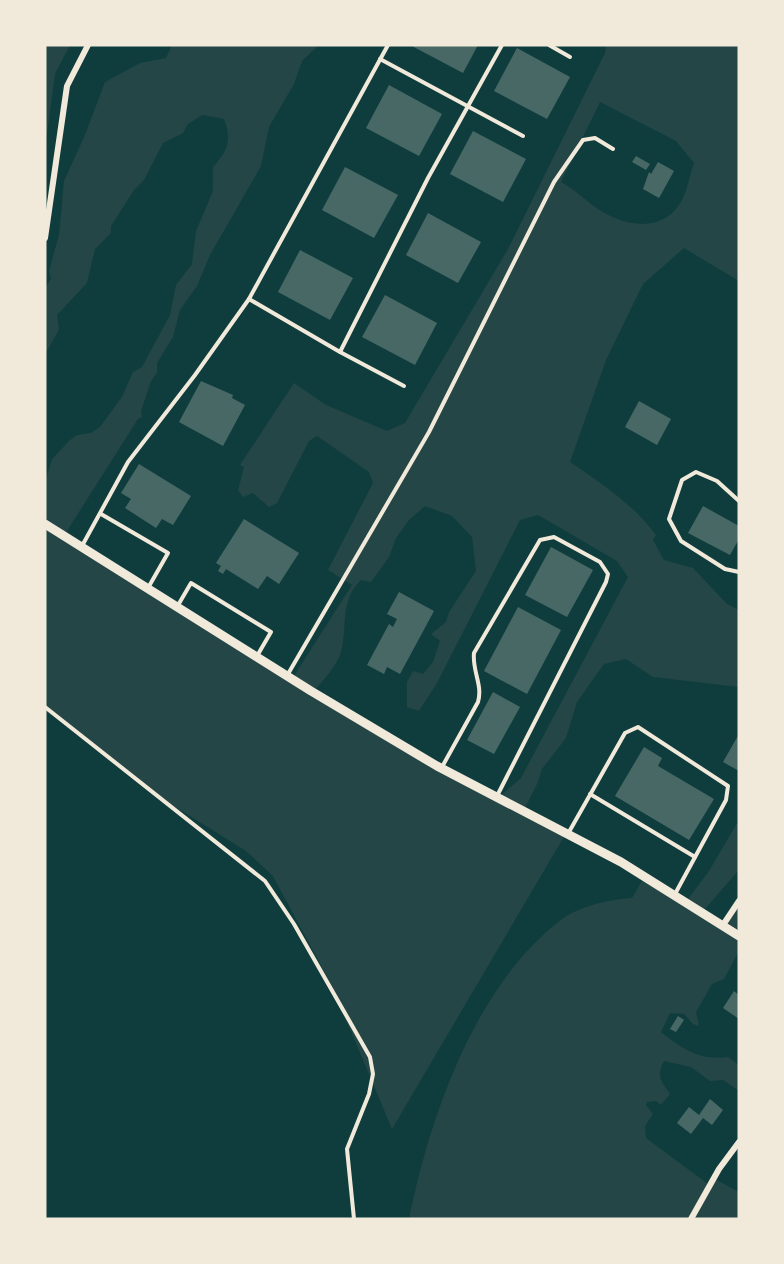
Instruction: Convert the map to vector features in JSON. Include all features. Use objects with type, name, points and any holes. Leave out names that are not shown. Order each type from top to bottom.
[{"type":"street","points":[[45,238],[67,86],[88,45]]},
{"type":"street","points":[[45,524],[286,676],[441,768],[568,832],[675,894],[739,936]]},
{"type":"street","points":[[723,925],[739,901]]},
{"type":"street","points":[[691,1219],[714,1178],[739,1142]]},
{"type":"lane","points":[[82,547],[128,462],[195,375],[249,299],[388,45]]},
{"type":"lane","points":[[340,352],[428,178],[502,45]]},
{"type":"lane","points":[[549,45],[570,57]]},
{"type":"lane","points":[[380,59],[523,136]]},
{"type":"lane","points":[[286,676],[429,432],[554,182],[583,140],[595,138],[613,150]]},
{"type":"lane","points":[[249,299],[404,386]]},
{"type":"lane","points":[[739,501],[717,481],[696,472],[682,480],[669,519],[681,541],[725,569],[739,572]]},
{"type":"lane","points":[[101,514],[168,553],[148,589]]},
{"type":"lane","points":[[441,768],[478,702],[481,690],[473,667],[474,653],[540,540],[554,537],[600,562],[608,574],[606,582],[496,797]]},
{"type":"lane","points":[[177,608],[191,584],[271,632],[256,657]]},
{"type":"lane","points":[[45,707],[265,881],[294,924],[370,1057],[373,1074],[369,1094],[348,1149],[354,1219]]},
{"type":"lane","points":[[568,832],[625,733],[639,727],[728,786],[726,800],[675,894]]},
{"type":"lane","points":[[590,794],[695,857]]},
{"type":"shaded area","points":[[45,45],[70,45],[55,74],[45,149]]},
{"type":"shaded area","points":[[172,45],[319,45],[302,61],[294,84],[269,127],[261,166],[210,255],[197,286],[180,310],[173,337],[157,363],[157,373],[151,381],[141,411],[142,417],[138,419],[65,534],[292,679],[352,585],[328,570],[373,483],[369,472],[317,436],[309,441],[277,503],[269,507],[253,493],[243,497],[238,490],[244,467],[240,465],[294,383],[326,405],[387,431],[405,423],[508,249],[605,53],[606,45],[739,45],[739,281],[684,248],[643,284],[606,360],[570,462],[616,495],[647,524],[656,535],[653,540],[664,560],[693,568],[727,604],[739,610],[739,687],[653,677],[626,659],[604,664],[577,702],[566,738],[542,769],[524,810],[565,835],[392,1129],[332,986],[273,876],[246,851],[166,801],[45,710],[45,482],[52,459],[69,441],[77,435],[91,433],[100,427],[122,397],[133,372],[142,367],[170,315],[176,285],[192,264],[196,231],[213,191],[213,167],[222,156],[227,144],[228,133],[224,119],[202,115],[188,124],[183,133],[163,143],[144,180],[134,190],[111,226],[111,233],[95,249],[87,283],[57,315],[59,330],[45,354],[45,288],[51,279],[49,271],[59,235],[64,181],[85,135],[105,82],[140,63],[166,58]],"holes":[[[600,102],[676,141],[694,163],[683,198],[666,218],[643,224],[618,219],[595,207],[561,182]],[[425,506],[452,516],[472,537],[476,571],[449,612],[446,622],[431,634],[440,641],[433,662],[423,674],[413,671],[407,682],[407,707],[419,711],[437,683],[520,520],[538,515],[617,561],[628,577],[521,778],[499,797],[314,691],[337,662],[341,652],[345,614],[354,588],[361,580],[371,582],[389,557],[396,538],[409,520]]]},
{"type":"shaded area","points":[[739,820],[739,870],[704,910],[723,924],[739,904],[739,951],[724,979],[712,984],[696,1012],[699,1026],[693,1024],[684,1014],[670,1013],[661,1032],[676,1044],[692,1052],[709,1057],[728,1057],[739,1065],[739,1091],[723,1080],[710,1081],[691,1067],[664,1061],[660,1075],[670,1094],[661,1105],[656,1101],[647,1102],[646,1105],[653,1114],[645,1126],[646,1138],[708,1184],[715,1179],[739,1192],[739,1219],[409,1219],[418,1179],[444,1096],[481,1016],[504,979],[531,947],[562,919],[587,907],[632,898],[645,876],[688,899],[709,871]]},
{"type":"building","points":[[410,45],[478,45],[463,73]]},
{"type":"building","points":[[517,48],[570,77],[547,119],[494,91]]},
{"type":"building","points":[[389,85],[442,114],[419,156],[366,128]]},
{"type":"building","points":[[473,131],[526,159],[503,202],[450,174]]},
{"type":"building","points":[[636,156],[650,164],[646,170],[632,162]]},
{"type":"building","points":[[658,162],[674,171],[659,198],[643,189],[649,172],[651,174]]},
{"type":"building","points":[[345,167],[398,195],[374,238],[322,210]]},
{"type":"building","points":[[428,213],[481,242],[458,283],[406,255]]},
{"type":"building","points":[[300,250],[353,278],[330,320],[278,292]]},
{"type":"building","points":[[385,295],[437,323],[415,365],[362,337]]},
{"type":"building","points":[[201,381],[233,395],[232,398],[245,405],[223,446],[179,422]]},
{"type":"building","points":[[639,401],[671,419],[657,445],[625,427]]},
{"type":"building","points":[[139,464],[191,496],[173,525],[162,519],[156,528],[125,508],[131,499],[121,493]]},
{"type":"building","points":[[703,506],[739,526],[739,539],[730,555],[688,533]]},
{"type":"building","points":[[244,519],[299,553],[279,584],[267,576],[258,589],[226,569],[223,574],[218,571],[221,566],[216,563]]},
{"type":"building","points":[[551,547],[593,570],[567,617],[525,595]]},
{"type":"building","points":[[399,592],[434,611],[400,674],[387,667],[384,674],[367,665],[389,624],[393,627],[397,619],[387,614]]},
{"type":"building","points":[[518,607],[561,630],[527,694],[484,671]]},
{"type":"building","points":[[493,692],[520,707],[494,754],[467,740]]},
{"type":"building","points":[[739,734],[739,771],[723,762]]},
{"type":"building","points":[[644,747],[662,758],[658,766],[714,799],[689,840],[615,796]]},
{"type":"building","points":[[734,991],[739,995],[739,1019],[723,1008]]},
{"type":"building","points":[[678,1016],[684,1020],[676,1032],[670,1029]]},
{"type":"building","points":[[710,1099],[723,1110],[712,1125],[703,1118],[691,1134],[677,1123],[689,1107],[699,1115]]}]
